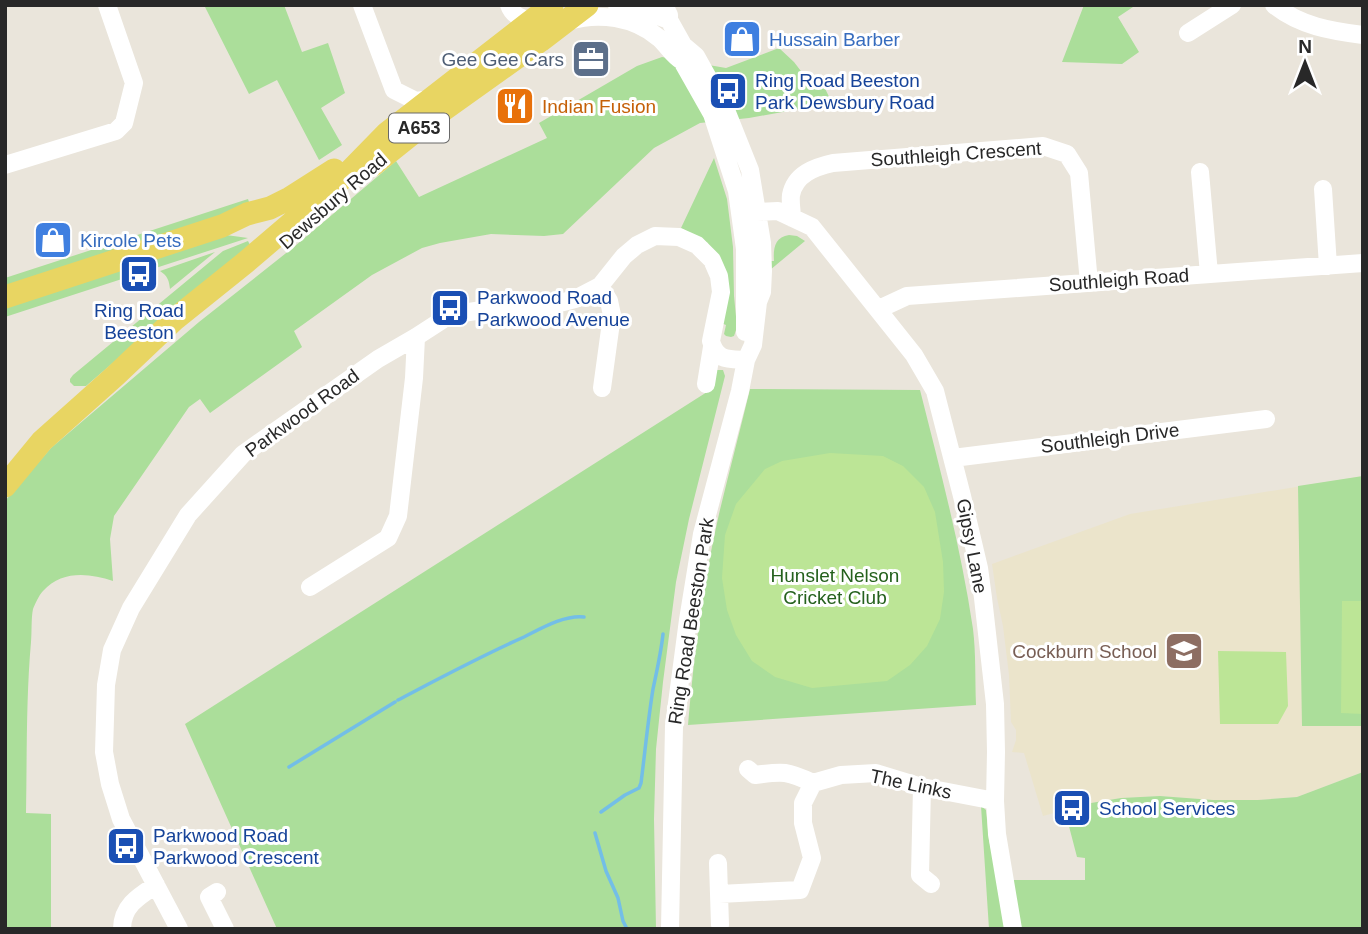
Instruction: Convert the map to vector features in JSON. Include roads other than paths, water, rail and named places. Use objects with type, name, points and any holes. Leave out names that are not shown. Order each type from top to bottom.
[{"type":"main road","name":"Dewsbury Road","points":[[5,486],[42,441],[116,375],[270,258],[277,239],[387,133],[431,99],[517,12],[558,14],[587,5]]},
{"type":"main road","name":"Dewsbury Road","points":[[277,239],[558,14]]},
{"type":"main road","points":[[5,297],[222,226],[259,211],[316,183],[387,133]]},
{"type":"main road","points":[[259,211],[265,214],[277,239]]},
{"type":"main road","points":[[222,226],[277,239]]},
{"type":"street","points":[[10,159],[116,131],[124,123],[134,83],[107,5]]},
{"type":"street","points":[[362,5],[394,90],[416,101],[431,99]]},
{"type":"street","points":[[617,5],[666,12]]},
{"type":"street","points":[[1188,33],[1232,5]]},
{"type":"street","points":[[1274,5],[1284,13],[1316,27],[1363,36]]},
{"type":"street","name":"Ring Road Beeston Park","points":[[666,12],[712,114],[737,191],[745,249],[746,360]]},
{"type":"street","points":[[558,14],[629,20],[653,33],[673,56],[683,53]]},
{"type":"street","name":"Ring Road Beeston Park","points":[[670,929],[674,726],[678,687],[702,534],[746,360],[753,345],[758,302],[762,292],[762,243],[750,170],[726,110],[696,56],[683,53]]},
{"type":"street","name":"Southleigh Crescent","points":[[792,218],[791,194],[799,178],[815,167],[833,163],[1044,146],[1067,154],[1079,173],[1089,283]]},
{"type":"street","points":[[1200,173],[1209,274]]},
{"type":"street","points":[[1323,189],[1328,266]]},
{"type":"street","points":[[742,224],[792,218]]},
{"type":"street","name":"Gipsy Lane","points":[[792,218],[812,227],[914,355],[935,391],[979,568],[995,704],[998,844],[1013,929]]},
{"type":"street","name":"Parkwood Road","points":[[179,929],[121,819],[110,784],[103,752],[106,685],[113,650],[131,608],[188,514],[243,454],[377,359],[450,315],[482,310],[518,310],[575,299],[600,286],[624,256],[654,236],[679,237],[697,245],[712,260],[719,276],[721,292],[706,384]]},
{"type":"street","name":"Southleigh Road","points":[[879,309],[907,296],[1363,263]]},
{"type":"street","points":[[600,286],[609,301],[612,315],[602,388]]},
{"type":"street","points":[[310,587],[388,538],[398,516],[414,379],[416,337]]},
{"type":"street","points":[[712,347],[717,354],[727,358],[746,360]]},
{"type":"street","name":"Southleigh Drive","points":[[953,458],[1266,419]]},
{"type":"street","points":[[719,894],[800,890],[813,858],[803,823],[803,803],[813,783],[781,771],[752,777]]},
{"type":"street","name":"The Links","points":[[813,783],[841,775],[876,773],[922,787],[995,801]]},
{"type":"street","points":[[919,879],[922,787]]},
{"type":"street","points":[[718,863],[720,925]]},
{"type":"street","points":[[122,929],[122,920],[135,898],[156,885]]},
{"type":"street","points":[[217,892],[209,897],[225,929]]},
{"type":"waterway","points":[[398,700],[546,626],[569,618],[584,617]]},
{"type":"waterway","points":[[601,812],[639,788],[641,783],[663,634]]},
{"type":"waterway","points":[[289,767],[395,702]]},
{"type":"waterway","points":[[595,833],[627,929]]},
{"type":"place","name":"Hussain Barber","points":[[742,39]]},
{"type":"place","name":"Gee Gee Cars","points":[[591,59]]},
{"type":"place","name":"Ring Road Beeston Park Dewsbury Road","points":[[728,91]]},
{"type":"place","name":"Indian Fusion","points":[[515,106]]},
{"type":"place","name":"Kircole Pets","points":[[53,240]]},
{"type":"place","name":"Ring Road Beeston","points":[[139,274]]},
{"type":"place","name":"Parkwood Road Parkwood Avenue","points":[[450,308]]},
{"type":"place","name":"Cockburn School","points":[[1184,651]]},
{"type":"place","name":"School Services","points":[[1072,808]]},
{"type":"place","name":"Parkwood Road Parkwood Crescent","points":[[126,846]]},
{"type":"park label","name":"Hunslet Nelson Cricket Club","points":[[835,586]]}]
